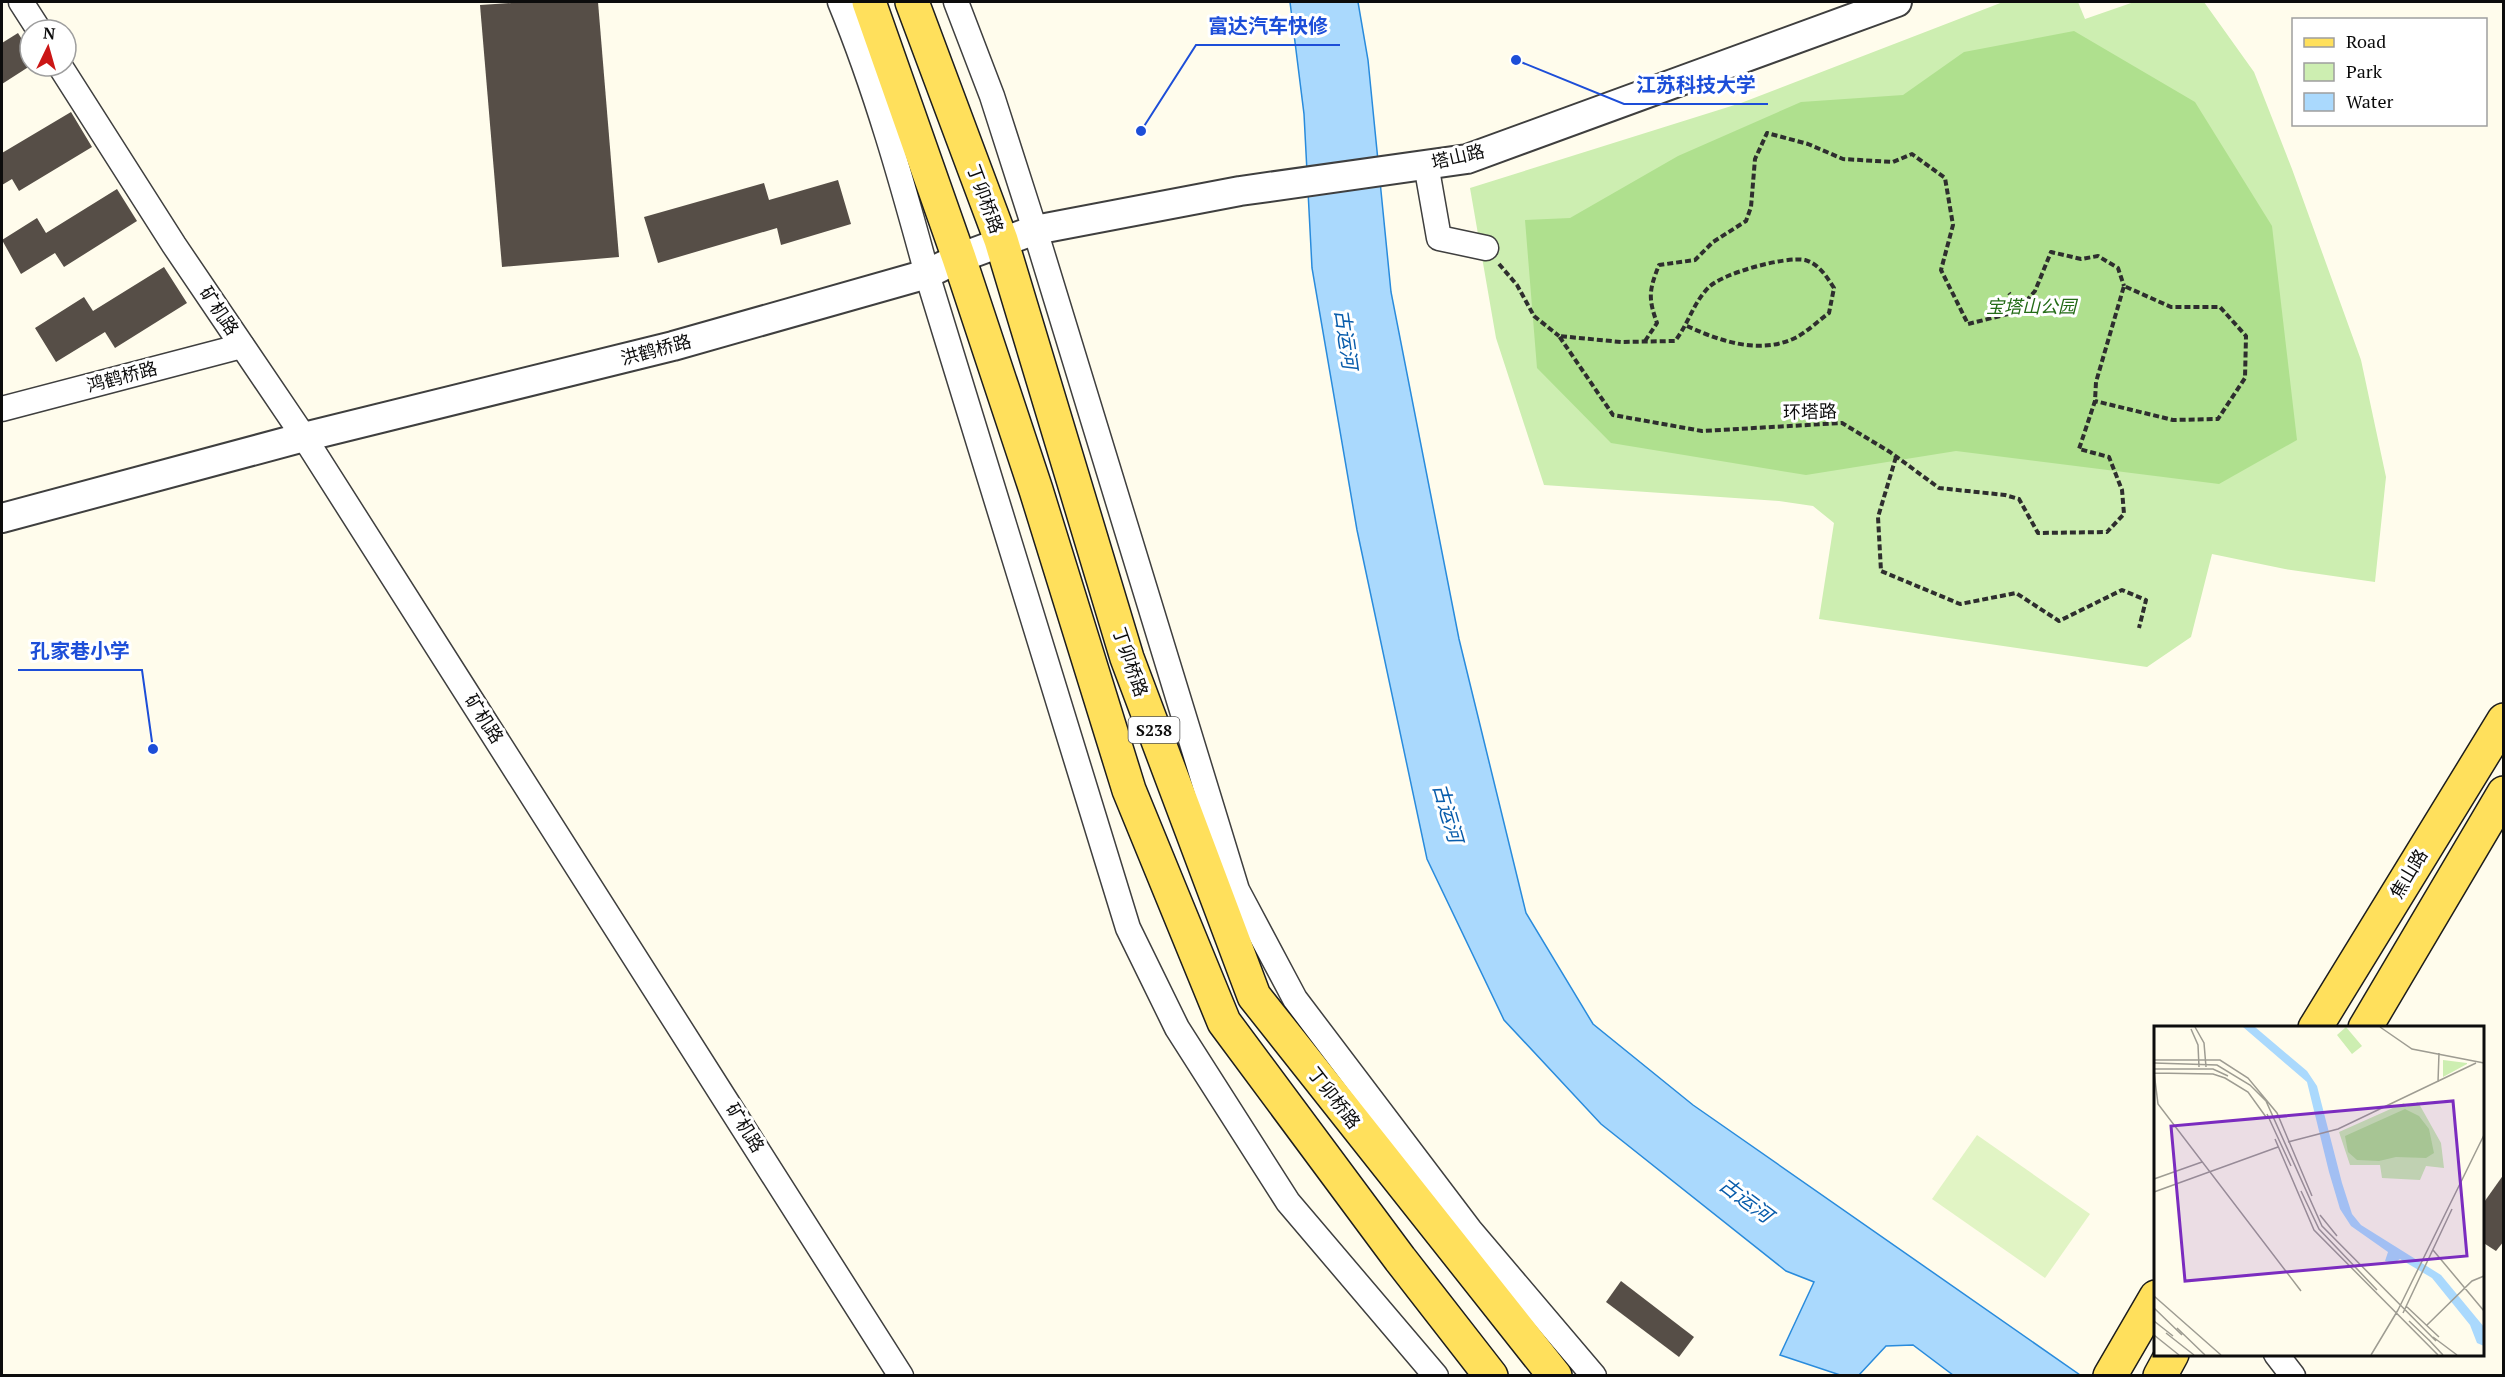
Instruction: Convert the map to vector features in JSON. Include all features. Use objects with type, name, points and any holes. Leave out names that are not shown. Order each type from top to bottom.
[{"type":"main road","name":"S238","points":[[868,2],[959,258],[1036,490],[1129,790],[1224,1022],[1491,1376]]},
{"type":"main road","name":"丁卯桥路","points":[[912,2],[1001,240],[1127,658],[1254,996],[1555,1376]]},
{"type":"main road","name":"焦山路","points":[[2316,1026],[2504,720]]},
{"type":"main road","points":[[2366,1026],[2504,793]]},
{"type":"main road","points":[[2110,1376],[2154,1300]]},
{"type":"street","points":[[21,2],[31,18]]},
{"type":"street","points":[[840,2],[852,29],[905,191],[927,274],[1128,928],[1177,1028],[1288,1202],[1436,1376]]},
{"type":"street","points":[[956,2],[993,96],[1237,890],[1295,999],[1470,1230],[1594,1376]]},
{"type":"street","name":"塔山路","points":[[1001,240],[1035,230],[1240,191],[1467,159],[1897,2]]},
{"type":"street","name":"矿机路","points":[[67,78],[97,128],[304,437],[901,1376]]},
{"type":"street","points":[[1426,164],[1439,238],[1486,248]]},
{"type":"street","name":"洪鹤桥路","points":[[2,518],[304,437],[673,346],[927,274],[1001,240]]},
{"type":"street","name":"鸿鹤桥路","points":[[2,409],[243,346]]},
{"type":"street","points":[[2278,1356],[2293,1376]]},
{"type":"path","points":[[1645,341],[1657,323],[1649,302],[1659,265],[1695,260],[1713,242],[1746,221],[1751,207],[1755,159],[1767,132],[1808,144],[1843,159],[1893,162],[1912,154],[1945,178],[1953,225],[1941,270],[1968,324],[2012,313],[2020,308],[2035,291],[2051,252],[2081,259],[2098,256],[2118,268],[2124,286],[2096,382],[2095,400],[2173,420],[2218,419],[2245,378],[2246,336],[2220,307],[2171,308],[2124,286]]},
{"type":"path","name":"环塔路","points":[[1486,248],[1517,285],[1534,316],[1559,336],[1612,416],[1702,431],[1842,423],[1896,457],[1939,488],[2005,495],[2019,499],[2038,533],[2107,532],[2124,514],[2122,490],[2109,457],[2079,449],[2095,400]]},
{"type":"path","points":[[1559,336],[1622,342],[1675,341],[1687,326],[1695,303],[1712,284],[1753,267],[1780,260],[1806,260],[1824,271],[1834,288],[1829,313],[1795,338],[1762,346],[1730,343],[1687,326]]},
{"type":"path","points":[[2010,293],[2020,308]]},
{"type":"path","points":[[1896,457],[1878,517],[1881,571],[1960,604],[2016,593],[2060,621],[2122,590],[2146,600],[2139,628]]},
{"type":"green space","name":"宝塔山公园","points":[[2003,2],[2078,2],[2085,19],[2134,2],[2204,2],[2254,72],[2292,169],[2361,360],[2386,477],[2375,582],[2285,569],[2212,554],[2191,637],[2147,667],[1819,619],[1834,523],[1813,506],[1779,501],[1544,485],[1496,338],[1470,188],[1741,103]]},
{"type":"green space","name":"宝塔山公园","points":[[2074,31],[2195,102],[2272,226],[2297,440],[2219,484],[1956,451],[1806,475],[1611,443],[1537,368],[1525,220],[1570,218],[1678,156],[1801,102],[1903,95],[1964,52]]},
{"type":"green space","points":[[1977,1135],[2090,1214],[2045,1278],[1932,1199]]},
{"type":"water","name":"古运河","points":[[1290,2],[1358,2],[1368,60],[1391,292],[1459,639],[1526,913],[1593,1024],[1693,1105],[2080,1375],[1953,1375],[1913,1345],[1886,1346],[1859,1375],[1840,1375],[1780,1355],[1814,1282],[1786,1271],[1601,1124],[1504,1020],[1427,859],[1357,530],[1312,268],[1304,114]]},
{"type":"building","points":[[527,2],[598,2],[619,257],[502,267],[480,5]]},
{"type":"building","points":[[18,33],[18,74],[2,84],[2,43]]},
{"type":"building","points":[[71,112],[92,147],[19,191],[12,179],[2,185],[2,153]]},
{"type":"building","points":[[838,180],[851,224],[781,245],[777,228],[658,263],[644,217],[764,183],[769,200]]},
{"type":"building","points":[[117,189],[137,221],[64,267],[55,253],[21,274],[2,240],[37,218],[46,233]]},
{"type":"building","points":[[164,267],[187,303],[115,348],[105,332],[56,362],[35,328],[84,297],[93,311]]},
{"type":"building","points":[[2504,1174],[2504,1241],[2496,1251],[2484,1243],[2484,1202]]},
{"type":"building","points":[[1621,1281],[1694,1337],[1679,1357],[1606,1302]]},
{"type":"place","name":"江苏科技大学","points":[[1516,60]]},
{"type":"place","name":"富达汽车快修","points":[[1141,131]]},
{"type":"place","name":"孔家巷小学","points":[[153,749]]}]
